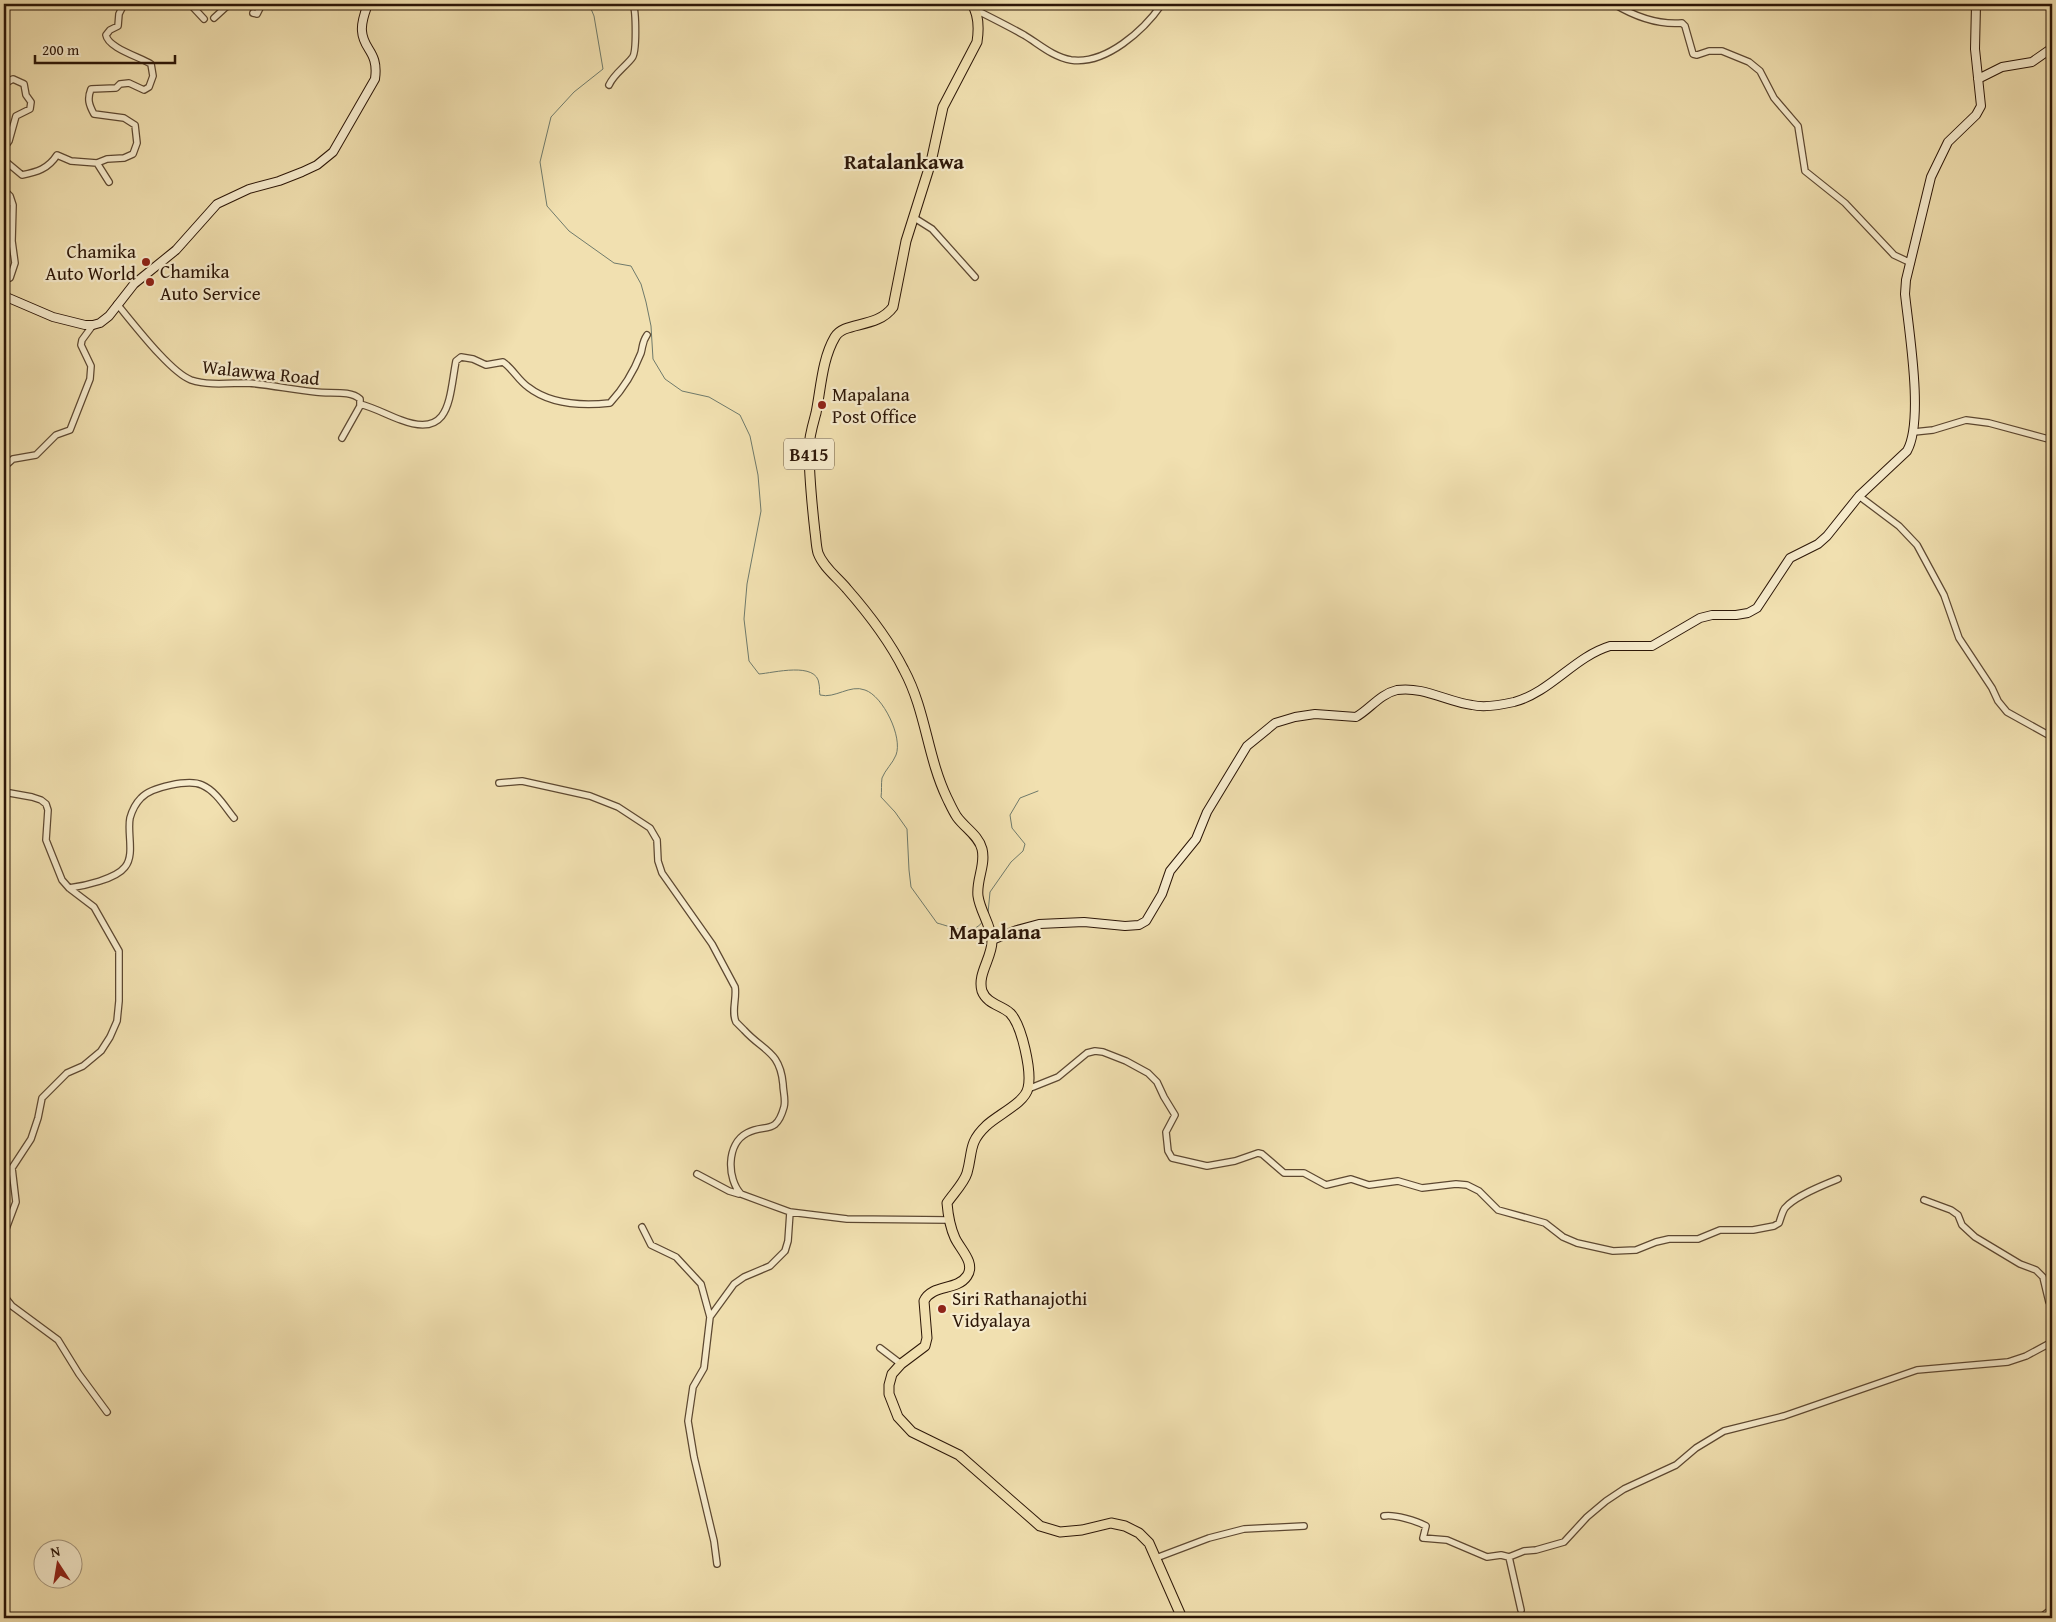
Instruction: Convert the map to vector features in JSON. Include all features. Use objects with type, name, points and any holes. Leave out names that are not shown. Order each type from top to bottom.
[{"type":"main road","points":[[4,296],[53,317],[93,325],[109,316],[134,284],[176,250],[217,204],[249,189],[279,182],[317,165],[333,152],[375,79],[375,58],[362,32],[362,22],[367,4]]},
{"type":"main road","points":[[992,940],[1016,930],[1039,924],[1084,922],[1125,926],[1139,925],[1146,921],[1162,894],[1170,872],[1196,839],[1207,812],[1247,746],[1275,723],[1315,714],[1356,717],[1383,696],[1397,690],[1439,695],[1471,706],[1515,702],[1551,684],[1593,653],[1604,648],[1616,645],[1652,646],[1700,618],[1712,615],[1748,613],[1757,608],[1790,558],[1818,544],[1827,536],[1858,496],[1907,451],[1912,442],[1915,401],[1905,294],[1927,189],[1939,156],[1948,142],[1976,115],[1981,106],[1975,49],[1976,4]]},
{"type":"main road","name":"B415","points":[[974,7],[979,32],[977,42],[943,107],[931,162],[906,241],[893,307],[888,314],[879,320],[850,327],[837,333],[828,351],[809,446],[813,514],[818,553],[834,577],[867,612],[903,668],[918,698],[928,748],[935,771],[956,816],[977,839],[982,848],[983,862],[978,894],[992,940],[990,957],[982,976],[981,988],[985,997],[1010,1013],[1020,1028],[1026,1054],[1028,1088]]},
{"type":"main road","points":[[1978,79],[2002,67],[2032,62],[2052,48]]},
{"type":"main road","points":[[1028,1088],[1022,1099],[986,1125],[971,1146],[967,1174],[947,1203],[949,1220],[955,1238],[968,1259],[969,1274],[966,1279],[954,1286],[936,1290],[924,1300],[927,1338],[925,1346],[901,1364],[892,1374],[889,1394],[898,1417],[912,1432],[959,1455],[1040,1526],[1060,1532],[1082,1530],[1111,1523],[1125,1526],[1143,1537],[1156,1558],[1182,1618]]},
{"type":"street","points":[[4,160],[22,175],[40,172],[52,163],[57,155],[71,161],[97,164],[107,159],[124,158],[133,154],[137,135],[135,125],[124,118],[94,114],[89,106],[88,96],[92,89],[116,88],[120,84],[128,84],[144,90],[149,87],[153,76],[151,64],[115,46],[106,40],[106,35],[110,30],[118,26],[119,14],[123,6],[156,4]]},
{"type":"street","points":[[190,4],[204,19]]},
{"type":"street","points":[[214,18],[226,7],[235,4]]},
{"type":"street","points":[[253,13],[257,14],[262,4]]},
{"type":"street","points":[[609,86],[612,78],[634,57],[637,22],[633,4]]},
{"type":"street","points":[[974,7],[1054,54],[1072,60],[1090,58],[1114,50],[1150,21],[1162,4]]},
{"type":"street","points":[[1614,4],[1627,12],[1663,24],[1682,23],[1685,26],[1693,54],[1722,51],[1749,62],[1760,70],[1774,98],[1798,126],[1805,171],[1845,202],[1894,255],[1911,263]]},
{"type":"street","points":[[4,84],[13,79],[24,84],[26,95],[31,102],[30,110],[16,116],[9,141],[4,148]]},
{"type":"street","points":[[97,164],[109,182]]},
{"type":"street","points":[[4,190],[10,196],[13,205],[12,241],[15,263],[10,278],[4,280]]},
{"type":"street","points":[[913,217],[932,229],[975,277]]},
{"type":"street","name":"Walawwa Road","points":[[117,304],[165,358],[183,376],[192,380],[208,383],[250,383],[316,392],[355,394],[360,399],[360,404]]},
{"type":"street","points":[[4,467],[13,459],[36,455],[56,435],[70,430],[90,380],[91,366],[81,345],[82,340],[93,325]]},
{"type":"street","points":[[342,438],[360,404],[374,407],[415,425],[431,425],[440,419],[448,406],[456,361],[461,358],[473,359],[486,365],[503,362],[513,370],[526,386],[542,396],[571,404],[592,405],[610,403],[631,373],[642,351],[642,341],[647,335]]},
{"type":"street","points":[[1914,432],[1933,430],[1966,420],[1989,423],[2052,440]]},
{"type":"street","points":[[1858,496],[1899,526],[1917,544],[1944,595],[1959,638],[1992,688],[1998,701],[2007,712],[2052,737]]},
{"type":"street","points":[[499,783],[522,781],[590,796],[618,807],[650,828],[657,840],[658,862],[662,873],[712,944],[735,987],[734,1011],[736,1021],[748,1034],[769,1051],[777,1061],[781,1071],[784,1105],[778,1121],[771,1128],[748,1132],[741,1137],[733,1151],[730,1170],[737,1189],[741,1194]]},
{"type":"street","points":[[69,888],[98,882],[124,868],[130,859],[128,836],[130,819],[134,807],[142,796],[176,783],[202,784],[216,794],[234,818]]},
{"type":"street","points":[[4,792],[32,797],[42,800],[46,804],[48,810],[46,840],[62,880],[69,888],[94,907],[119,951],[117,1020],[110,1037],[101,1051],[82,1066],[67,1073],[42,1098],[31,1139],[12,1168],[16,1202],[4,1234]]},
{"type":"street","points":[[1028,1088],[1058,1077],[1087,1053],[1094,1051],[1103,1052],[1126,1061],[1148,1073],[1157,1082],[1164,1098],[1175,1115],[1166,1132],[1168,1151],[1172,1158],[1191,1160],[1207,1166],[1236,1161],[1258,1153],[1262,1154],[1284,1173],[1304,1173],[1326,1185],[1351,1179],[1369,1185],[1398,1181],[1422,1188],[1456,1184],[1467,1185],[1479,1191],[1498,1210],[1545,1223],[1563,1237],[1577,1244],[1614,1251],[1636,1250],[1669,1239],[1698,1239],[1720,1230],[1753,1230],[1774,1226],[1779,1223],[1787,1206],[1838,1178]]},
{"type":"street","points":[[697,1174],[729,1191],[790,1212],[875,1221],[949,1220]]},
{"type":"street","points":[[1924,1200],[1951,1210],[1958,1215],[1962,1225],[1975,1237],[2020,1264],[2036,1270],[2043,1277],[2049,1302],[2052,1303]]},
{"type":"street","points":[[710,1317],[734,1284],[779,1258],[785,1251],[788,1241],[790,1212]]},
{"type":"street","points":[[642,1227],[651,1245],[676,1257],[701,1284],[710,1317],[704,1368],[693,1387],[688,1421],[694,1458],[718,1564]]},
{"type":"street","points":[[4,1296],[12,1306],[58,1340],[79,1374],[107,1412]]},
{"type":"street","points":[[1384,1516],[1390,1515],[1405,1520],[1416,1520],[1426,1526],[1423,1538],[1447,1540],[1487,1558],[1510,1557],[1524,1551],[1536,1550],[1564,1542],[1587,1517],[1606,1501],[1624,1489],[1676,1465],[1696,1448],[1724,1431],[1784,1416],[1917,1370],[2008,1362],[2026,1356],[2052,1342]]},
{"type":"street","points":[[880,1348],[901,1364]]},
{"type":"street","points":[[1156,1558],[1209,1538],[1244,1529],[1304,1526]]},
{"type":"street","points":[[1510,1557],[1521,1610]]},
{"type":"street","points":[[2040,1618],[2052,1609]]},
{"type":"waterway","points":[[589,4],[594,16],[603,69],[574,92],[551,117],[540,162],[547,206],[569,231],[614,263],[631,266],[641,284],[646,302],[651,326],[653,359],[665,379],[682,391],[709,397],[740,415],[750,436],[758,475],[761,511],[747,584],[744,619],[749,661],[759,674],[794,670],[803,670],[811,673],[816,677],[820,695],[826,696],[859,689],[872,694],[878,700],[885,708],[897,738],[895,758],[882,778],[881,797],[907,829],[911,887],[937,923],[968,930],[974,929],[983,921]]},
{"type":"waterway","points":[[988,913],[990,892],[1011,862],[1023,851],[1025,844],[1012,828],[1010,815],[1020,798],[1038,791]]},
{"type":"place","name":"Chamika Auto World","points":[[146,262]]},
{"type":"place","name":"Chamika Auto Service","points":[[150,282]]},
{"type":"place","name":"Mapalana Post Office","points":[[822,405]]},
{"type":"place","name":"Siri Rathanajothi Vidyalaya","points":[[942,1309]]},
{"type":"district","name":"Ratalankawa","points":[[904,161]]},
{"type":"district","name":"Mapalana","points":[[995,931]]}]
